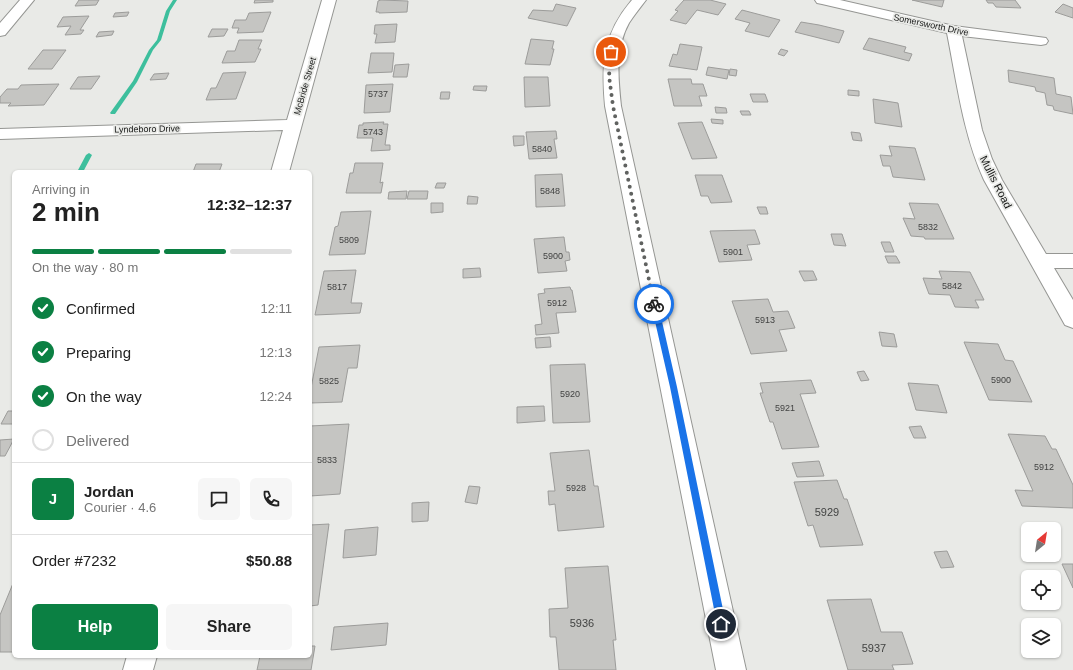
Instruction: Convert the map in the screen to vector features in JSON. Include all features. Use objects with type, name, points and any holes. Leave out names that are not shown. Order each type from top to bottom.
[{"type":"street","points":[[0,32],[26,0]]},
{"type":"street","name":"McBride Street","points":[[281,170],[329,0]]},
{"type":"street","points":[[639,0],[623,20],[611,52],[609,76],[613,106],[731,670]]},
{"type":"street","name":"Somersworth Drive","points":[[822,0],[859,4],[954,30],[1041,41]]},
{"type":"street","name":"Mullis Road","points":[[954,30],[974,130],[983,159],[993,180],[1073,319]]},
{"type":"street","name":"Lyndeboro Drive","points":[[0,134],[294,125]]},
{"type":"street","points":[[1039,261],[1073,261]]},
{"type":"street","points":[[138,670],[141,658]]},
{"type":"building","points":[[79,0],[99,0],[96,5],[75,6]]},
{"type":"building","points":[[255,0],[273,0],[273,2],[254,3]]},
{"type":"building","points":[[684,0],[710,0],[726,4],[718,15],[697,10],[686,24],[670,20],[678,11],[675,10]]},
{"type":"building","points":[[912,0],[944,0],[942,7]]},
{"type":"building","points":[[986,0],[1015,0],[1021,8],[996,7],[993,3],[988,3]]},
{"type":"building","points":[[378,1],[408,1],[407,12],[376,12]]},
{"type":"building","points":[[556,4],[576,8],[567,26],[528,18],[533,10],[553,11]]},
{"type":"building","points":[[1063,4],[1073,8],[1073,18],[1055,12]]},
{"type":"building","points":[[742,10],[780,20],[769,37],[745,31],[750,23],[735,19]]},
{"type":"building","points":[[129,12],[127,16],[113,17],[115,13]]},
{"type":"building","points":[[271,12],[263,32],[237,33],[239,28],[232,28],[235,20],[246,20],[249,13]]},
{"type":"building","points":[[89,16],[80,30],[84,30],[81,34],[65,35],[71,26],[57,27],[63,17]]},
{"type":"building","points":[[801,22],[844,31],[839,43],[795,32]]},
{"type":"building","points":[[397,24],[395,42],[375,43],[377,34],[374,34],[375,25]]},
{"type":"building","points":[[212,29],[228,29],[224,36],[208,37]]},
{"type":"building","points":[[114,31],[112,35],[96,37],[99,32]]},
{"type":"building","points":[[869,38],[906,47],[904,52],[912,54],[909,61],[863,49]]},
{"type":"building","points":[[531,39],[554,41],[552,49],[554,49],[550,65],[525,64]]},
{"type":"building","points":[[239,40],[262,40],[258,49],[261,49],[255,62],[222,63],[227,51],[235,51]]},
{"type":"building","points":[[680,44],[702,47],[697,70],[669,66],[673,54],[677,55]]},
{"type":"building","points":[[781,49],[788,51],[784,56],[778,54]]},
{"type":"building","points":[[43,50],[66,50],[52,69],[28,69]]},
{"type":"building","points":[[371,53],[394,53],[392,72],[368,73]]},
{"type":"building","points":[[409,64],[407,77],[393,77],[395,65]]},
{"type":"building","points":[[708,67],[729,70],[727,79],[706,75]]},
{"type":"building","points":[[730,69],[737,70],[736,76],[729,75]]},
{"type":"building","points":[[1008,70],[1054,78],[1056,94],[1071,97],[1073,114],[1054,110],[1053,106],[1047,105],[1045,93],[1036,91],[1035,87],[1009,82]]},
{"type":"building","points":[[246,72],[236,99],[206,100],[211,88],[216,88],[223,73]]},
{"type":"building","points":[[169,73],[166,79],[150,80],[154,74]]},
{"type":"building","points":[[100,76],[91,89],[70,89],[78,77]]},
{"type":"building","points":[[524,77],[548,77],[550,106],[525,107]]},
{"type":"building","points":[[668,79],[691,79],[692,84],[703,84],[707,96],[699,96],[702,106],[674,106]]},
{"type":"building","points":[[59,84],[44,105],[8,106],[11,103],[0,103],[0,97],[7,89],[18,89],[21,85]]},
{"type":"building","points":[[393,84],[390,112],[364,113],[366,85]]},
{"type":"building","points":[[474,86],[487,86],[486,91],[473,90]]},
{"type":"building","points":[[848,90],[859,91],[859,96],[848,95]]},
{"type":"building","points":[[441,92],[450,92],[449,99],[440,99]]},
{"type":"building","points":[[750,94],[765,94],[768,102],[753,102]]},
{"type":"building","points":[[873,99],[898,103],[902,127],[875,123]]},
{"type":"building","points":[[715,107],[726,108],[727,113],[716,113]]},
{"type":"building","points":[[740,111],[749,111],[751,115],[742,115]]},
{"type":"building","points":[[711,119],[723,120],[723,124],[712,123]]},
{"type":"building","points":[[384,122],[383,124],[388,124],[385,145],[390,145],[390,150],[371,151],[373,138],[357,138],[359,125],[363,125],[363,123]]},
{"type":"building","points":[[702,122],[717,158],[692,159],[678,123]]},
{"type":"building","points":[[556,131],[557,139],[554,139],[557,158],[529,159],[526,132]]},
{"type":"building","points":[[851,132],[860,133],[862,141],[853,140]]},
{"type":"building","points":[[513,136],[524,136],[524,145],[514,146]]},
{"type":"building","points":[[889,146],[915,148],[925,180],[893,177],[890,166],[883,166],[880,155],[892,156]]},
{"type":"building","points":[[355,163],[383,163],[380,183],[383,182],[381,193],[346,193],[350,173],[353,173]]},
{"type":"building","points":[[196,164],[222,164],[220,170],[194,170]]},
{"type":"building","points":[[562,174],[565,206],[536,207],[535,175]]},
{"type":"building","points":[[695,175],[722,175],[732,202],[711,203],[708,196],[701,196]]},
{"type":"building","points":[[437,183],[446,183],[444,188],[435,188]]},
{"type":"building","points":[[407,191],[406,199],[388,199],[389,192]]},
{"type":"building","points":[[409,191],[428,191],[427,199],[407,199]]},
{"type":"building","points":[[468,196],[478,197],[477,204],[467,204]]},
{"type":"building","points":[[431,203],[443,203],[443,212],[431,213]]},
{"type":"building","points":[[909,203],[938,204],[954,239],[925,239],[924,237],[911,236],[903,218],[915,219]]},
{"type":"building","points":[[757,207],[766,207],[768,214],[760,214]]},
{"type":"building","points":[[371,211],[365,254],[329,255],[335,227],[338,226],[341,212]]},
{"type":"building","points":[[755,230],[760,244],[747,245],[752,260],[719,262],[710,231]]},
{"type":"building","points":[[831,234],[842,234],[846,246],[834,245]]},
{"type":"building","points":[[564,237],[566,252],[569,252],[570,260],[565,261],[567,271],[538,273],[534,239]]},
{"type":"building","points":[[881,242],[890,242],[894,252],[885,252]]},
{"type":"building","points":[[885,256],[896,256],[900,263],[888,263]]},
{"type":"building","points":[[480,268],[481,277],[463,278],[463,269]]},
{"type":"building","points":[[356,270],[351,303],[362,303],[360,313],[315,315],[324,271]]},
{"type":"building","points":[[799,271],[813,271],[817,280],[804,281]]},
{"type":"building","points":[[939,271],[970,272],[984,300],[975,300],[979,308],[955,307],[950,295],[929,294],[923,278],[942,279]]},
{"type":"building","points":[[570,287],[572,290],[576,312],[556,313],[559,333],[536,335],[535,325],[542,324],[538,294],[545,293],[544,289]]},
{"type":"building","points":[[768,299],[773,312],[788,311],[795,328],[779,330],[787,351],[751,354],[732,301]]},
{"type":"building","points":[[879,332],[894,334],[897,347],[882,346]]},
{"type":"building","points":[[550,337],[551,347],[536,348],[535,338]]},
{"type":"building","points":[[964,342],[998,344],[1005,360],[1013,361],[1032,402],[989,400]]},
{"type":"building","points":[[360,345],[357,368],[348,368],[342,402],[312,403],[312,383],[319,347]]},
{"type":"building","points":[[585,364],[590,422],[553,423],[550,365]]},
{"type":"building","points":[[864,371],[869,380],[861,381],[857,372]]},
{"type":"building","points":[[811,380],[816,393],[800,394],[819,447],[782,449],[773,422],[770,422],[760,393],[763,393],[760,383]]},
{"type":"building","points":[[908,383],[938,385],[947,413],[916,410]]},
{"type":"building","points":[[544,406],[545,421],[517,423],[517,407]]},
{"type":"building","points":[[8,411],[12,411],[12,424],[1,424]]},
{"type":"building","points":[[349,424],[340,494],[312,496],[312,426]]},
{"type":"building","points":[[921,426],[926,438],[914,438],[909,427]]},
{"type":"building","points":[[1008,434],[1045,436],[1052,449],[1056,449],[1073,485],[1073,508],[1022,506],[1015,490],[1033,491]]},
{"type":"building","points":[[12,439],[12,443],[5,456],[0,456],[0,440]]},
{"type":"building","points":[[589,450],[594,486],[598,486],[604,527],[558,531],[555,504],[549,505],[548,491],[555,491],[550,453]]},
{"type":"building","points":[[819,461],[824,476],[797,477],[792,463]]},
{"type":"building","points":[[837,480],[844,499],[847,499],[863,545],[820,547],[813,525],[808,526],[794,482]]},
{"type":"building","points":[[469,486],[480,487],[477,504],[465,502]]},
{"type":"building","points":[[429,502],[428,521],[412,522],[412,503]]},
{"type":"building","points":[[329,524],[318,605],[312,606],[312,525]]},
{"type":"building","points":[[378,527],[376,555],[343,558],[345,530]]},
{"type":"building","points":[[947,551],[954,567],[941,568],[934,552]]},
{"type":"building","points":[[1062,564],[1073,564],[1073,588]]},
{"type":"building","points":[[608,566],[616,640],[613,640],[616,670],[559,670],[556,637],[550,637],[549,609],[568,608],[565,568]]},
{"type":"building","points":[[12,586],[12,652],[0,652],[0,615]]},
{"type":"building","points":[[871,599],[881,632],[902,632],[913,664],[892,665],[894,670],[848,670],[827,600]]},
{"type":"building","points":[[388,623],[386,645],[331,650],[334,627]]},
{"type":"building","points":[[312,646],[315,646],[311,670],[257,670],[260,658],[312,658]]},
{"type":"waterway","points":[[113,113],[135,82],[151,50],[159,40],[168,11],[175,0]]},
{"type":"waterway","points":[[81,170],[89,155]]},
{"type":"way so far","points":[[611,52],[609,76],[613,106],[654,304]]},
{"type":"route","points":[[654,304],[673,387],[721,624]]}]
